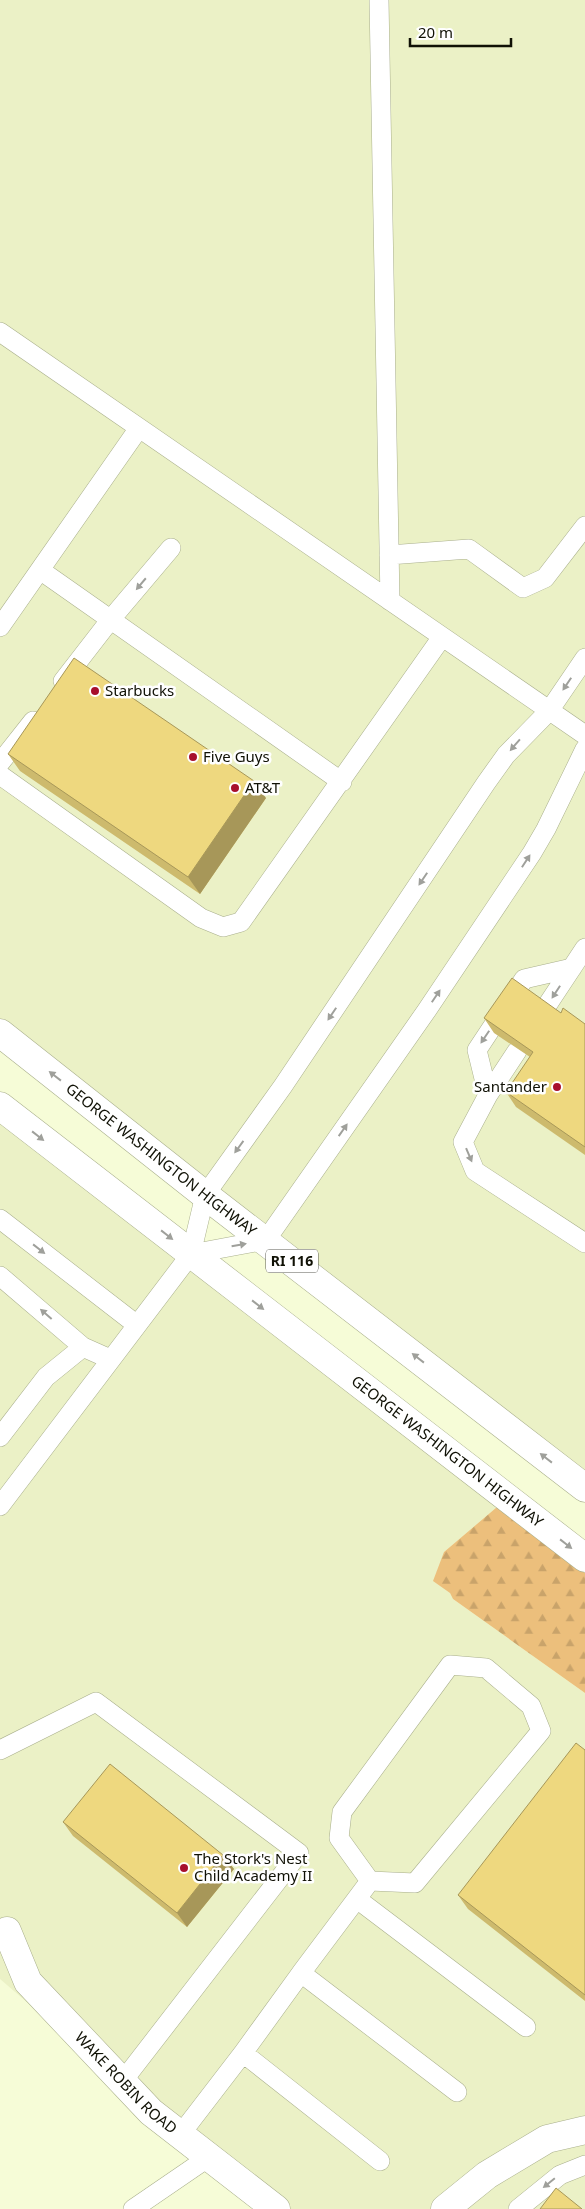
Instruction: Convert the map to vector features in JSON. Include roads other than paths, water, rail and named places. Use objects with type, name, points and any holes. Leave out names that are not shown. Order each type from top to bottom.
[{"type":"main road","name":"GEORGE WASHINGTON HIGHWAY","points":[[0,1034],[204,1195],[266,1240],[585,1488]]},
{"type":"main road","name":"GEORGE WASHINGTON HIGHWAY","points":[[0,1106],[585,1558]]},
{"type":"main road","name":"WAKE ROBIN ROAD","points":[[2,1931],[28,1982],[151,2112],[276,2209]]},
{"type":"main road","points":[[445,2209],[487,2175],[547,2139],[585,2130]]},
{"type":"lane","points":[[379,0],[390,601]]},
{"type":"lane","points":[[0,332],[585,736]]},
{"type":"lane","points":[[0,627],[139,428]]},
{"type":"lane","points":[[389,556],[469,549],[523,588],[545,578],[585,526]]},
{"type":"lane","points":[[52,695],[111,619],[171,548]]},
{"type":"lane","points":[[40,570],[342,782]]},
{"type":"lane","points":[[0,775],[202,918],[223,926],[241,922],[342,782],[394,703],[442,637]]},
{"type":"lane","points":[[0,1506],[191,1254],[204,1195],[283,1086],[506,755],[549,711],[585,658]]},
{"type":"lane","points":[[0,763],[41,710]]},
{"type":"lane","points":[[191,1254],[266,1240],[427,1010],[532,853],[546,829],[585,749]]},
{"type":"lane","points":[[540,1016],[585,948]]},
{"type":"lane","points":[[488,1095],[477,1050],[524,979],[572,968]]},
{"type":"lane","points":[[517,1051],[488,1095],[463,1142],[475,1171],[585,1243]]},
{"type":"lane","points":[[0,1219],[137,1325]]},
{"type":"lane","points":[[0,1276],[83,1347],[110,1359]]},
{"type":"lane","points":[[0,1437],[46,1377],[83,1347]]},
{"type":"lane","points":[[450,1665],[486,1668],[531,1706],[541,1731],[415,1882],[370,1881],[339,1838],[342,1812],[450,1665]]},
{"type":"lane","points":[[0,1750],[96,1702],[299,1853],[122,2082]]},
{"type":"lane","points":[[180,2135],[370,1881]]},
{"type":"lane","points":[[357,1899],[526,2027]]},
{"type":"lane","points":[[301,1972],[457,2092]]},
{"type":"lane","points":[[243,2052],[380,2161]]},
{"type":"lane","points":[[133,2209],[209,2157]]},
{"type":"lane","points":[[518,2209],[560,2175],[585,2165]]},
{"type":"place","name":"Starbucks","points":[[95,691]]},
{"type":"place","name":"Five Guys","points":[[193,757]]},
{"type":"place","name":"AT&T","points":[[235,788]]},
{"type":"place","name":"Santander","points":[[557,1087]]},
{"type":"place","name":"The Stork's Nest Child Academy II","points":[[184,1868]]}]
